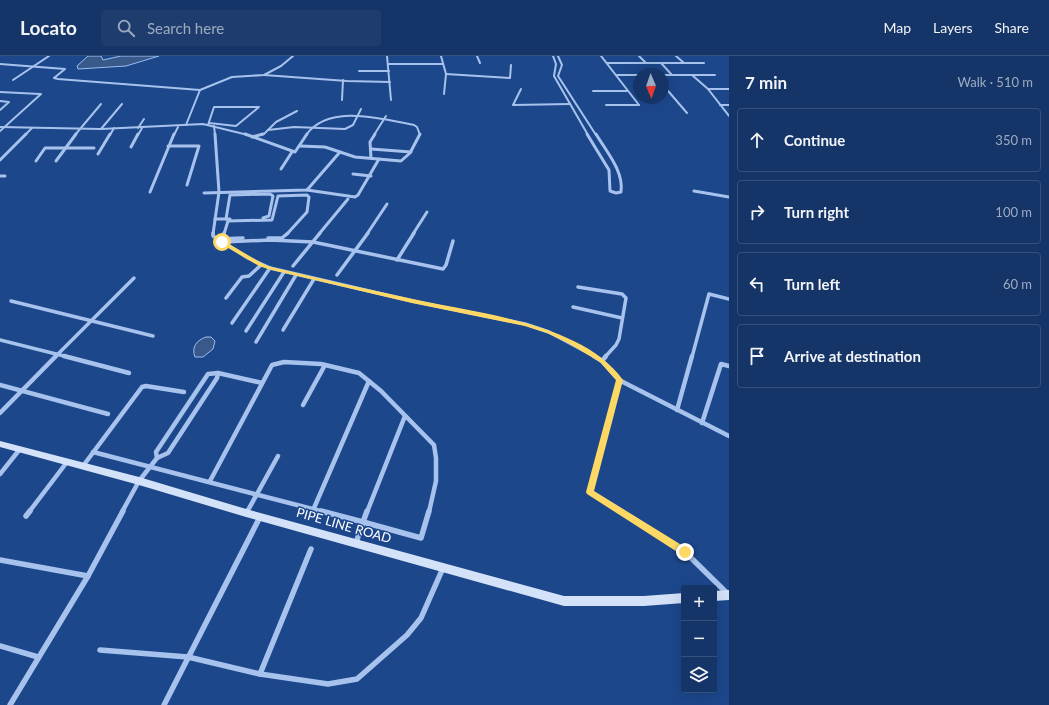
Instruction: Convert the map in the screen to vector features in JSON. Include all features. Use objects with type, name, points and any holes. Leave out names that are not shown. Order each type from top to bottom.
[{"type":"street","points":[[13,80],[49,56]]},
{"type":"street","points":[[264,75],[281,66],[293,56]]},
{"type":"street","points":[[388,56],[391,100]]},
{"type":"street","points":[[441,56],[446,74],[444,94]]},
{"type":"street","points":[[477,56],[480,63]]},
{"type":"street","points":[[553,56],[556,65],[554,76],[574,113],[609,170],[610,191],[616,193],[621,192],[622,186],[616,166],[558,76],[562,66],[558,56]]},
{"type":"street","points":[[601,56],[639,105],[606,105]]},
{"type":"street","points":[[639,56],[646,63]]},
{"type":"street","points":[[676,56],[684,63]]},
{"type":"street","points":[[607,63],[704,63]]},
{"type":"street","points":[[661,63],[672,75],[715,75]]},
{"type":"street","points":[[1,64],[65,69],[54,78],[55,79],[200,90],[232,77],[264,75],[390,82]]},
{"type":"street","points":[[388,64],[443,64]]},
{"type":"street","points":[[446,74],[510,78],[511,65]]},
{"type":"street","points":[[556,65],[562,66]]},
{"type":"street","points":[[359,71],[389,71]]},
{"type":"street","points":[[617,75],[633,75]]},
{"type":"street","points":[[692,75],[708,90],[729,116]]},
{"type":"street","points":[[342,100],[343,80]]},
{"type":"street","points":[[521,88],[512,105],[570,104]]},
{"type":"street","points":[[186,125],[200,90]]},
{"type":"street","points":[[708,90],[729,90]]},
{"type":"street","points":[[593,91],[627,91]]},
{"type":"street","points":[[0,92],[41,94],[1,127],[0,130]]},
{"type":"street","points":[[669,93],[687,114]]},
{"type":"street","points":[[0,101],[9,102],[0,110]]},
{"type":"street","points":[[56,161],[64,148],[100,104]]},
{"type":"street","points":[[101,129],[122,104]]},
{"type":"street","points":[[720,105],[729,105]]},
{"type":"street","points":[[1,127],[101,129],[178,127],[186,125],[209,124],[236,126],[259,107],[214,107],[209,124]]},
{"type":"street","points":[[268,130],[294,127],[345,129],[353,125],[361,109]]},
{"type":"street","points":[[252,137],[264,134],[276,122],[297,111]]},
{"type":"street","points":[[371,158],[370,142],[386,116]]},
{"type":"street","points":[[281,169],[292,152],[300,146],[306,133],[324,119],[331,117],[357,117],[383,120],[417,127],[420,135],[411,152],[405,160],[401,161],[356,157],[325,147],[300,146]]},
{"type":"street","points":[[131,147],[144,119]]},
{"type":"street","points":[[209,124],[252,137],[292,152]]},
{"type":"street","points":[[214,126],[219,192],[215,219],[215,238],[313,242],[443,269],[446,265],[453,241]]},
{"type":"street","points":[[150,192],[168,146],[178,127]]},
{"type":"street","points":[[0,160],[32,128]]},
{"type":"street","points":[[98,154],[114,128]]},
{"type":"street","points":[[168,146],[199,146],[187,185]]},
{"type":"street","points":[[36,161],[45,148],[94,148]]},
{"type":"street","points":[[371,149],[411,152]]},
{"type":"street","points":[[307,190],[340,152]]},
{"type":"street","points":[[232,193],[307,190],[355,197],[358,195],[370,176],[379,159]]},
{"type":"street","points":[[353,174],[370,176]]},
{"type":"street","points":[[0,176],[5,176]]},
{"type":"street","points":[[694,191],[729,198]]},
{"type":"street","points":[[204,193],[219,192],[270,194],[273,196],[268,218],[215,219]]},
{"type":"street","points":[[226,219],[230,196],[232,193]]},
{"type":"street","points":[[307,195],[309,197],[307,212],[284,237],[222,239],[226,223],[228,221],[272,220],[277,197],[279,196],[307,195]]},
{"type":"street","points":[[293,266],[348,199]]},
{"type":"street","points":[[337,275],[356,251],[388,204]]},
{"type":"street","points":[[397,260],[427,212]]},
{"type":"street","points":[[222,239],[226,244],[261,265],[284,272],[412,301],[526,324],[549,332],[570,342],[602,361],[619,380],[729,436]]},
{"type":"street","points":[[226,244],[281,241]]},
{"type":"street","points":[[226,298],[242,277],[249,276],[261,265]]},
{"type":"street","points":[[232,323],[270,268]]},
{"type":"street","points":[[246,331],[284,272]]},
{"type":"street","points":[[256,342],[296,275]]},
{"type":"street","points":[[0,413],[134,278]]},
{"type":"street","points":[[283,330],[314,278]]},
{"type":"street","points":[[578,287],[622,294],[626,298],[616,345],[602,361]]},
{"type":"street","points":[[677,410],[709,294],[729,299]]},
{"type":"street","points":[[11,300],[152,336]]},
{"type":"street","points":[[574,307],[622,318]]},
{"type":"street","points":[[0,340],[129,373]]},
{"type":"street","points":[[93,452],[314,508],[421,538],[435,495],[436,454],[434,445],[381,391],[359,373],[325,365],[284,362],[272,365],[210,481]]},
{"type":"street","points":[[702,423],[721,364],[729,366]]},
{"type":"street","points":[[303,405],[325,365]]},
{"type":"street","points":[[157,458],[156,452],[206,375],[218,373],[262,383]]},
{"type":"street","points":[[10,705],[88,576],[139,481],[157,458],[168,453],[217,378],[218,373]]},
{"type":"street","points":[[619,380],[590,492],[685,552],[729,595]]},
{"type":"street","points":[[314,508],[369,381]]},
{"type":"street","points":[[0,385],[108,414]]},
{"type":"street","points":[[83,466],[142,387],[146,386],[184,392]]},
{"type":"street","points":[[356,543],[405,416]]},
{"type":"street","name":"PIPE LINE ROAD","points":[[0,444],[139,481],[246,513],[564,601],[644,601],[681,598]]},
{"type":"street","points":[[0,474],[20,449]]},
{"type":"street","points":[[246,513],[278,456]]},
{"type":"street","points":[[26,516],[67,462]]},
{"type":"street","points":[[164,705],[260,516]]},
{"type":"street","points":[[260,674],[310,549]]},
{"type":"street","points":[[0,560],[88,576]]},
{"type":"street","points":[[100,650],[188,657],[260,674],[328,684],[357,679],[406,635],[421,618],[443,568]]},
{"type":"street","points":[[717,596],[729,595]]},
{"type":"street","points":[[0,646],[38,657]]},
{"type":"water","points":[[88,56],[101,56],[103,60],[121,56],[159,56],[126,66],[78,69],[77,66]]},
{"type":"water","points":[[206,337],[211,337],[215,341],[213,349],[203,357],[195,357],[194,347],[200,340]]},
{"type":"route","points":[[222,242],[261,265],[284,272],[412,301],[526,324],[549,332],[570,342],[602,361],[619,380],[590,492],[685,552]]}]
